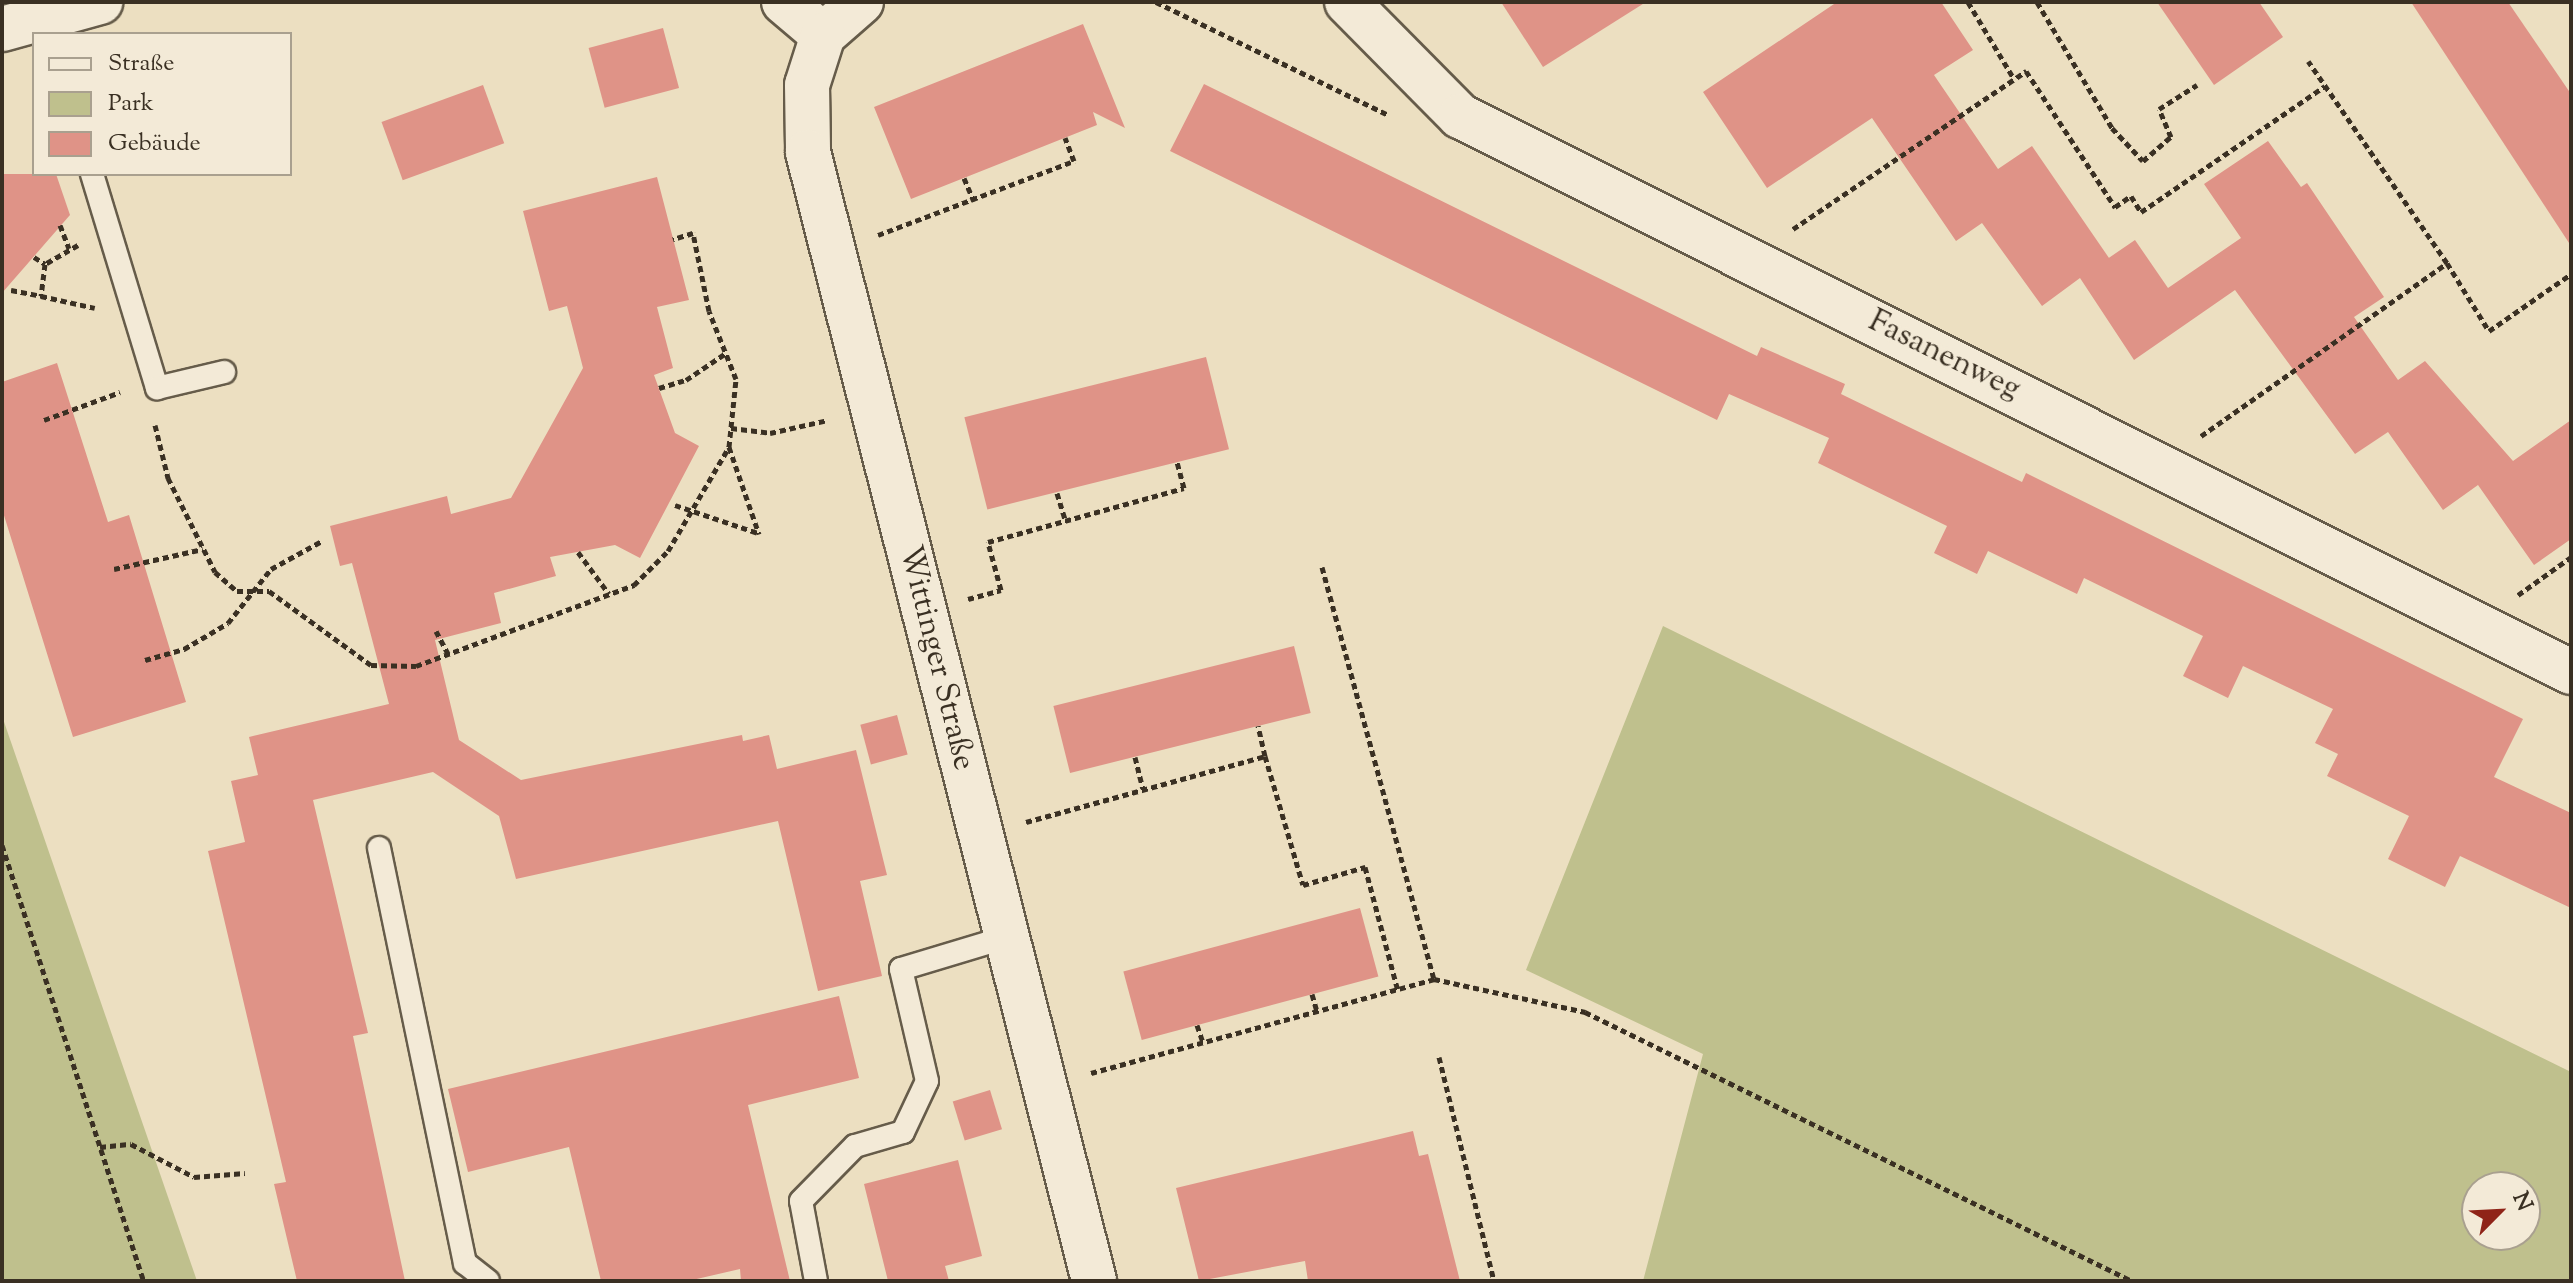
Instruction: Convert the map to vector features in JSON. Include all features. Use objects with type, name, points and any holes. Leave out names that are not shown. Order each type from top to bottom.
[{"type":"street","points":[[26,28],[100,2]]},
{"type":"street","points":[[784,2],[819,18],[861,2]]},
{"type":"street","name":"Fasanenweg","points":[[1347,2],[1460,116],[2161,464],[2571,672]]},
{"type":"street","name":"Wittinger Straße","points":[[819,18],[807,85],[808,152],[1094,1281]]},
{"type":"lane","points":[[93,176],[113,232],[157,388],[224,372]]},
{"type":"lane","points":[[379,848],[465,1263],[488,1281]]},
{"type":"lane","points":[[816,1281],[801,1201],[855,1146],[903,1132],[927,1081],[901,969],[1007,937]]},
{"type":"path","points":[[1156,2],[1396,119]]},
{"type":"path","points":[[1968,2],[2014,79]]},
{"type":"path","points":[[2037,2],[2112,128],[2143,161],[2171,137],[2159,109],[2197,85]]},
{"type":"path","points":[[2308,61],[2447,263],[2489,331],[2571,274]]},
{"type":"path","points":[[1748,259],[2026,71],[2115,207],[2131,196],[2141,212],[2325,86]]},
{"type":"path","points":[[833,247],[974,201],[1074,161],[1065,138]]},
{"type":"path","points":[[964,178],[974,201]]},
{"type":"path","points":[[60,225],[69,248]]},
{"type":"path","points":[[41,296],[45,264],[69,248],[113,232]]},
{"type":"path","points":[[44,420],[119,392],[157,388],[154,433],[203,549],[237,591],[269,591],[371,665],[416,666],[634,585],[660,559],[690,514],[729,447],[736,379],[693,233],[673,239]]},
{"type":"path","points":[[34,257],[45,264]]},
{"type":"path","points":[[2161,464],[2447,263]]},
{"type":"path","points":[[11,290],[137,317]]},
{"type":"path","points":[[659,388],[686,380],[726,353]]},
{"type":"path","points":[[731,428],[770,433],[872,403]]},
{"type":"path","points":[[675,505],[690,514],[759,534],[729,447]]},
{"type":"path","points":[[925,611],[1001,590],[988,542],[1184,488],[1177,462]]},
{"type":"path","points":[[1057,493],[1065,519]]},
{"type":"path","points":[[145,660],[184,649],[228,623],[258,591],[271,569],[322,541]]},
{"type":"path","points":[[114,569],[203,549]]},
{"type":"path","points":[[578,552],[609,594]]},
{"type":"path","points":[[1322,567],[1434,979]]},
{"type":"path","points":[[436,631],[448,654]]},
{"type":"path","points":[[1258,726],[1303,885],[1365,867],[1398,991]]},
{"type":"path","points":[[981,835],[1265,756]]},
{"type":"path","points":[[1135,757],[1143,788]]},
{"type":"path","points":[[2,845],[144,1281]]},
{"type":"path","points":[[1043,1086],[1434,979],[1585,1012],[2132,1281]]},
{"type":"path","points":[[1312,994],[1317,1012]]},
{"type":"path","points":[[1197,1025],[1203,1042]]},
{"type":"path","points":[[1439,1057],[1494,1281]]},
{"type":"path","points":[[100,1147],[131,1144],[194,1177],[245,1173]]},
{"type":"green space","points":[[1663,626],[2571,1072],[2571,1281],[1643,1281],[1703,1054],[1526,970]]},
{"type":"green space","points":[[2,716],[197,1281],[2,1281]]},
{"type":"building","points":[[1501,2],[1646,2],[1543,67]]},
{"type":"building","points":[[1837,2],[1941,2],[1973,50],[1934,75],[1998,169],[2032,146],[2109,258],[2135,240],[2168,288],[2241,238],[2204,184],[2268,141],[2301,187],[2307,183],[2384,297],[2354,317],[2398,380],[2425,361],[2513,461],[2571,420],[2571,539],[2534,565],[2478,485],[2443,510],[2388,432],[2355,454],[2235,290],[2134,360],[2080,278],[2042,306],[1982,223],[1956,241],[1872,118],[1767,188],[1703,92]]},
{"type":"building","points":[[2157,2],[2259,2],[2283,37],[2214,85]]},
{"type":"building","points":[[2411,2],[2508,2],[2571,94],[2571,246]]},
{"type":"building","points":[[1083,24],[1125,128],[1093,112],[1097,125],[911,199],[874,107]]},
{"type":"building","points":[[663,28],[679,88],[605,108],[589,48]]},
{"type":"building","points":[[1204,84],[1757,356],[1761,347],[1845,384],[1841,394],[2022,482],[2026,473],[2523,719],[2494,777],[2571,813],[2571,908],[2460,856],[2445,887],[2388,859],[2409,816],[2327,776],[2338,754],[2315,743],[2333,709],[2243,666],[2228,698],[2183,676],[2203,636],[2084,578],[2077,594],[1988,551],[1977,574],[1934,553],[1947,526],[1818,463],[1829,438],[1729,394],[1717,420],[1170,151]]},
{"type":"building","points":[[483,85],[504,143],[403,180],[382,122]]},
{"type":"building","points":[[2,174],[57,176],[70,215],[2,293]]},
{"type":"building","points":[[657,177],[689,300],[657,307],[673,368],[654,375],[675,433],[699,446],[640,558],[615,545],[550,557],[556,576],[494,593],[501,623],[435,640],[459,740],[521,780],[742,735],[743,741],[769,735],[777,769],[856,750],[887,875],[860,881],[882,976],[818,991],[778,821],[516,879],[499,816],[433,772],[313,800],[368,1033],[353,1036],[405,1281],[297,1281],[274,1184],[286,1182],[208,851],[245,842],[231,781],[258,775],[249,737],[389,704],[352,563],[340,566],[330,526],[447,496],[451,514],[511,498],[583,368],[567,306],[549,311],[523,211]]},
{"type":"building","points":[[1206,357],[1229,449],[987,509],[964,417]]},
{"type":"building","points":[[57,363],[108,522],[129,515],[186,702],[73,737],[2,509],[2,382]]},
{"type":"building","points":[[1294,646],[1311,713],[1070,773],[1053,706]]},
{"type":"building","points":[[897,715],[908,755],[871,764],[860,725]]},
{"type":"building","points":[[1360,908],[1378,977],[1142,1040],[1123,971]]},
{"type":"building","points":[[839,996],[859,1078],[748,1105],[790,1281],[741,1281],[740,1269],[688,1281],[601,1281],[569,1147],[468,1172],[448,1089]]},
{"type":"building","points":[[990,1090],[1002,1129],[965,1141],[953,1101]]},
{"type":"building","points":[[1413,1131],[1419,1156],[1428,1154],[1460,1281],[1308,1281],[1305,1261],[1199,1281],[1176,1188]]},
{"type":"building","points":[[958,1160],[982,1256],[945,1266],[949,1281],[888,1281],[864,1184]]}]
